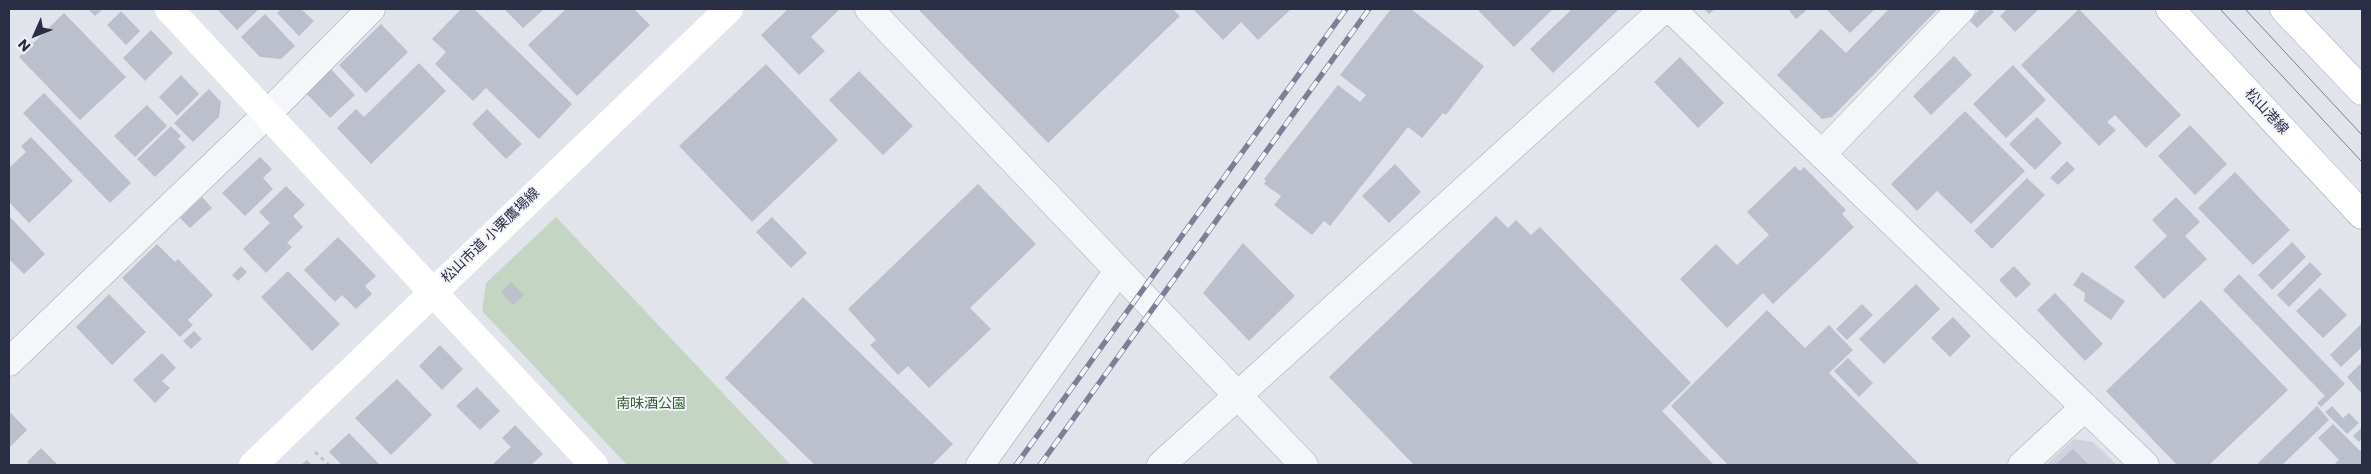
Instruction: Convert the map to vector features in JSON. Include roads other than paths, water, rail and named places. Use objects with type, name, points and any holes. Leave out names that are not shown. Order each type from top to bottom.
[{"type":"street","points":[[168,9],[594,465]]},
{"type":"street","points":[[9,362],[266,115],[371,9]]},
{"type":"street","name":"松山市道 小栗鷹場線","points":[[253,465],[729,9]]},
{"type":"street","points":[[869,9],[1304,465]]},
{"type":"street","points":[[1161,465],[1664,9]]},
{"type":"street","points":[[1671,9],[2145,465]]},
{"type":"street","points":[[1822,154],[1961,9]]},
{"type":"street","name":"松山港線","points":[[2170,9],[2362,216]]},
{"type":"street","points":[[2284,9],[2362,91]]},
{"type":"street","points":[[980,465],[1118,271]]},
{"type":"street","points":[[2022,465],[2085,407]]},
{"type":"tram line","points":[[2220,9],[2362,162]]},
{"type":"tram line","points":[[2245,9],[2362,135]]},
{"type":"railway","points":[[1016,465],[1346,9]]},
{"type":"railway","points":[[1040,465],[1369,9]]},
{"type":"park label","name":"南味酒公園","points":[[651,404]]}]
